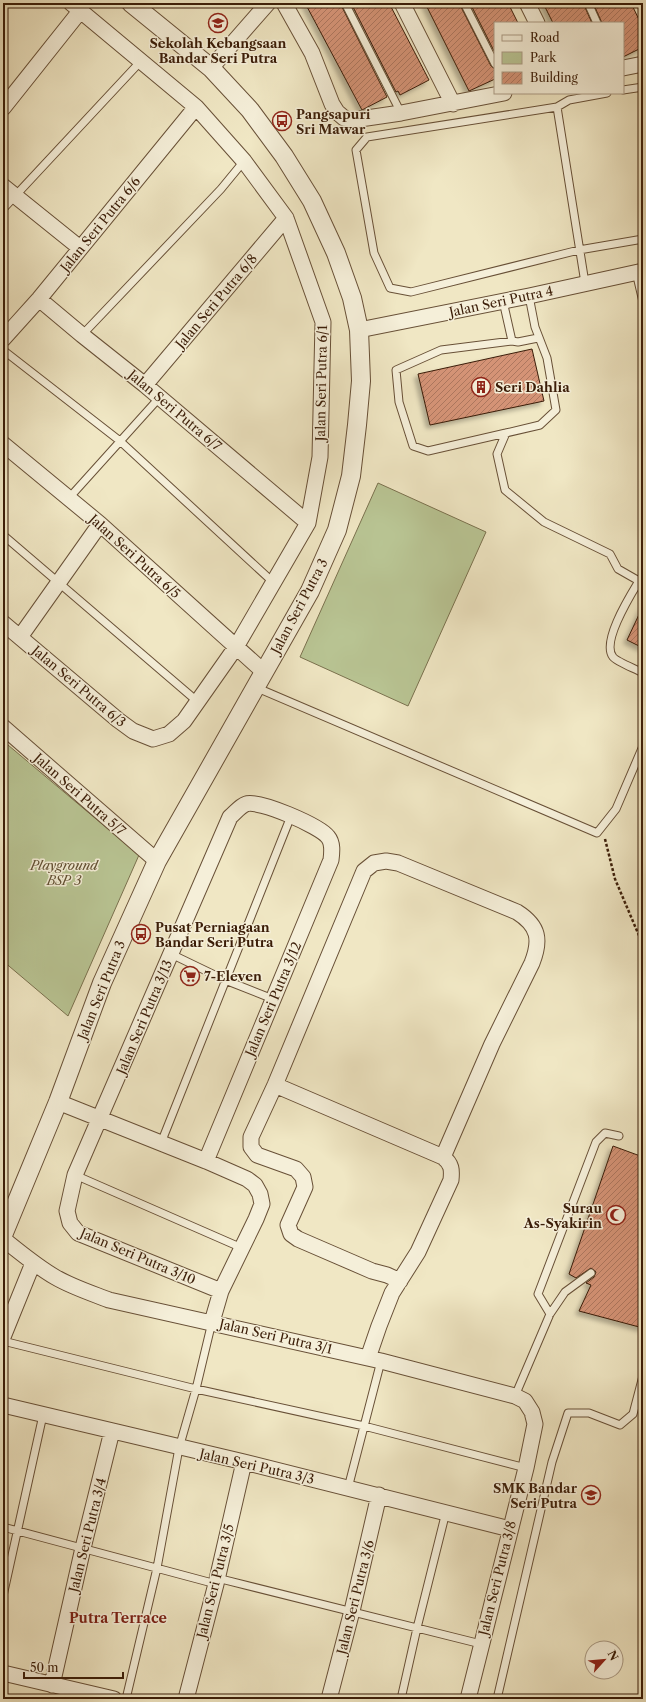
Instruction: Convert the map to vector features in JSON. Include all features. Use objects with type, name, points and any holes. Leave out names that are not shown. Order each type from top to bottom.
[{"type":"street","points":[[211,68],[268,3]]},
{"type":"street","points":[[284,3],[312,53],[332,104],[344,118],[354,120],[401,113],[499,94]]},
{"type":"street","points":[[402,3],[453,104]]},
{"type":"street","points":[[527,3],[536,22]]},
{"type":"street","points":[[3,108],[76,6]]},
{"type":"street","name":"Jalan Seri Putra 6/1","points":[[76,6],[196,107],[244,161],[286,218],[323,322],[320,457],[308,523],[274,584],[236,647]]},
{"type":"street","name":"Jalan Seri Putra 3","points":[[3,1235],[58,1102],[102,983],[157,861],[310,591],[337,530],[351,476],[357,425],[361,381],[359,330],[352,298],[336,253],[312,201],[280,150],[250,110],[211,68],[138,6]]},
{"type":"street","points":[[624,68],[643,64]]},
{"type":"street","name":"Jalan Seri Putra 6/6","points":[[3,339],[39,299],[196,107]]},
{"type":"street","points":[[3,186],[80,248]]},
{"type":"street","name":"Jalan Seri Putra 6/8","points":[[145,385],[286,218]]},
{"type":"street","name":"Jalan Seri Putra 4","points":[[359,330],[503,302],[639,272]]},
{"type":"street","name":"Jalan Seri Putra 6/7","points":[[39,299],[160,397],[308,523]]},
{"type":"street","name":"Jalan Seri Putra 6/5","points":[[3,444],[100,524],[236,647],[260,680]]},
{"type":"street","points":[[20,637],[100,524]]},
{"type":"street","name":"Jalan Seri Putra 6/3","points":[[3,623],[118,720],[133,731],[153,739],[169,734],[184,721],[236,647]]},
{"type":"street","name":"Jalan Seri Putra 5/7","points":[[4,730],[157,861]]},
{"type":"street","name":"Jalan Seri Putra 3/13","points":[[67,1211],[74,1175],[100,1119],[230,818],[247,803],[258,803],[321,830],[328,837]]},
{"type":"street","name":"Jalan Seri Putra 3/12","points":[[206,1161],[332,860],[332,848],[328,837]]},
{"type":"street","points":[[400,1281],[387,1275],[372,1271],[298,1239],[291,1234],[288,1225],[305,1187],[303,1177],[296,1170],[257,1155],[251,1147],[251,1137],[275,1085],[364,871],[374,863],[386,861],[398,863],[517,912],[527,918],[534,927],[538,939],[537,952],[492,1044],[443,1157]]},
{"type":"street","points":[[275,1085],[443,1157],[449,1162],[452,1170],[451,1180],[418,1252],[392,1293],[374,1359]]},
{"type":"street","points":[[58,1102],[206,1161],[246,1179],[255,1185],[260,1194],[262,1204],[221,1291],[212,1322]]},
{"type":"street","name":"Jalan Seri Putra 3/10","points":[[67,1211],[70,1223],[78,1233],[221,1291]]},
{"type":"street","name":"Jalan Seri Putra 3/1","points":[[3,1239],[33,1263],[56,1278],[109,1300],[374,1359],[515,1396],[525,1401],[532,1412],[535,1424],[533,1434]]},
{"type":"street","points":[[3,1337],[33,1263]]},
{"type":"street","name":"Jalan Seri Putra 3/3","points":[[3,1405],[379,1495],[510,1529]]},
{"type":"street","name":"Jalan Seri Putra 3/4","points":[[52,1685],[83,1548],[112,1431]]},
{"type":"street","name":"Jalan Seri Putra 3/8","points":[[468,1699],[526,1468],[533,1434]]},
{"type":"street","name":"Jalan Seri Putra 3/5","points":[[186,1699],[244,1462]]},
{"type":"street","name":"Jalan Seri Putra 3/6","points":[[329,1699],[352,1611],[379,1495]]},
{"type":"street","points":[[3,1672],[95,1697],[114,1699]]},
{"type":"lane","points":[[3,7],[6,3]]},
{"type":"lane","points":[[345,3],[401,113]]},
{"type":"lane","points":[[464,3],[494,62]]},
{"type":"lane","points":[[588,3],[597,22]]},
{"type":"lane","points":[[3,209],[141,61]]},
{"type":"lane","points":[[624,90],[643,87]]},
{"type":"lane","points":[[601,94],[568,100],[556,107],[367,137],[356,150],[374,253],[390,288],[410,292],[579,250],[643,239]]},
{"type":"lane","points":[[556,107],[585,283]]},
{"type":"lane","points":[[82,335],[221,189],[244,161]]},
{"type":"lane","points":[[639,272],[643,302]]},
{"type":"lane","points":[[529,296],[538,338],[546,358],[556,410],[540,425],[428,451],[413,446],[399,402],[396,370],[441,350],[512,341],[518,342],[538,338]]},
{"type":"lane","points":[[503,302],[512,341]]},
{"type":"lane","points":[[3,350],[120,441],[274,584]]},
{"type":"lane","points":[[69,498],[160,397]]},
{"type":"lane","points":[[506,433],[496,454],[505,490],[544,522],[610,554],[618,569],[641,580],[614,629],[608,648],[613,658],[643,673]]},
{"type":"lane","points":[[3,535],[198,702]]},
{"type":"lane","points":[[260,680],[597,833],[616,809],[643,746]]},
{"type":"lane","points":[[161,1143],[291,816]]},
{"type":"lane","points":[[171,954],[225,980],[273,999]]},
{"type":"lane","points":[[550,1314],[538,1294],[548,1265],[596,1142],[605,1133],[619,1136]]},
{"type":"lane","points":[[74,1175],[242,1248]]},
{"type":"lane","points":[[515,1396],[550,1314],[565,1292],[591,1273]]},
{"type":"lane","points":[[126,1699],[157,1568],[179,1448],[196,1389],[212,1322]]},
{"type":"lane","points":[[3,1341],[196,1389],[364,1426],[526,1468]]},
{"type":"lane","points":[[348,1488],[364,1426],[374,1359]]},
{"type":"lane","points":[[497,1699],[552,1462],[568,1414],[589,1413],[620,1424],[633,1414],[643,1376]]},
{"type":"lane","points":[[3,1596],[44,1415]]},
{"type":"lane","points":[[401,1699],[446,1512]]},
{"type":"lane","points":[[3,1527],[157,1568],[352,1611],[481,1644]]},
{"type":"path","points":[[602,827],[615,879],[643,945]]},
{"type":"green space","points":[[378,483],[486,532],[408,706],[300,657]]},
{"type":"green space","name":"Playground BSP 3","points":[[8,745],[139,855],[68,1016],[3,961],[3,751]]},
{"type":"building","points":[[305,3],[340,3],[387,97],[362,110]]},
{"type":"building","points":[[351,3],[389,3],[429,80],[400,95],[398,91],[396,92]]},
{"type":"building","points":[[425,3],[459,3],[491,66],[494,68],[494,79],[469,91]]},
{"type":"building","points":[[470,3],[508,3],[518,22],[494,22],[494,51]]},
{"type":"building","points":[[543,3],[583,3],[592,22],[552,22]]},
{"type":"building","points":[[593,3],[631,3],[643,28],[643,47],[624,56],[624,22],[602,22]]},
{"type":"building","name":"Seri Dahlia","points":[[532,349],[544,401],[430,425],[418,374]]},
{"type":"building","points":[[643,606],[643,648],[627,640]]},
{"type":"building","name":"Surau As-Syakirin","points":[[613,1146],[643,1157],[643,1328],[579,1311],[591,1285],[586,1283],[594,1277],[596,1272],[591,1268],[576,1278],[569,1274]]},
{"type":"place","name":"Sekolah Kebangsaan Bandar Seri Putra","points":[[218,23]]},
{"type":"place","name":"Pangsapuri Sri Mawar","points":[[282,121]]},
{"type":"place","name":"Seri Dahlia","points":[[481,387]]},
{"type":"place","name":"Pusat Perniagaan Bandar Seri Putra","points":[[141,934]]},
{"type":"place","name":"7-Eleven","points":[[190,976]]},
{"type":"place","name":"Surau As-Syakirin","points":[[616,1215]]},
{"type":"place","name":"SMK Bandar Seri Putra","points":[[591,1495]]},
{"type":"district","name":"Putra Terrace","points":[[118,1618]]}]
